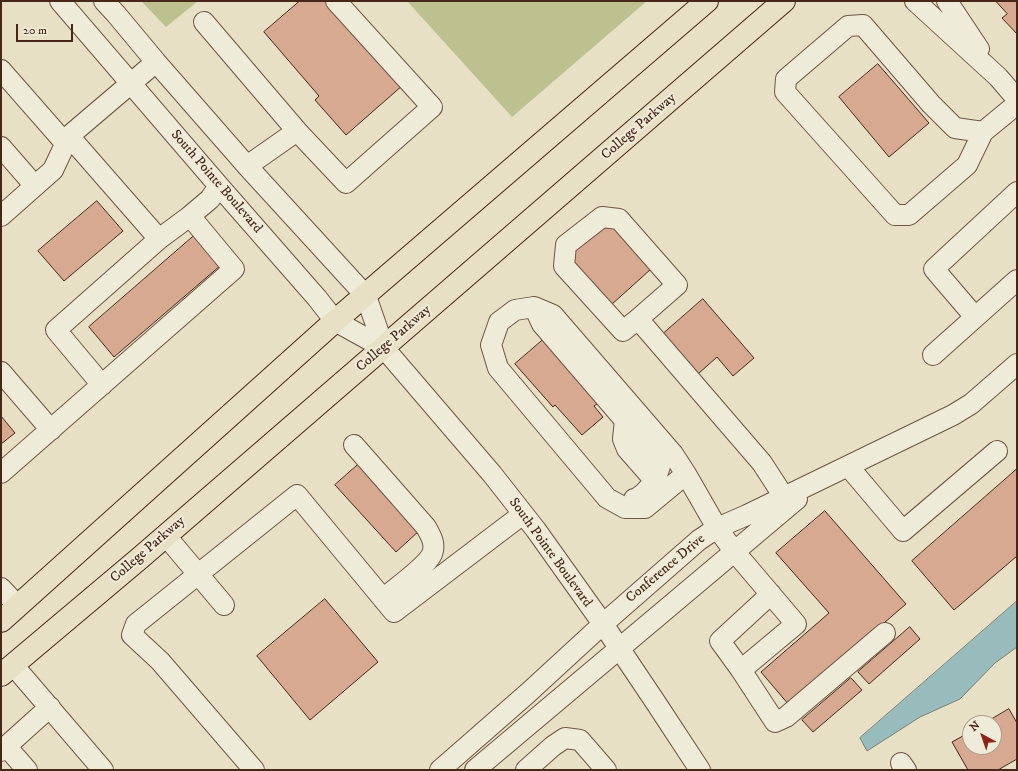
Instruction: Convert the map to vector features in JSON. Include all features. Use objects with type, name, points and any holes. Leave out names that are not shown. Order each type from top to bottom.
[{"type":"main road","points":[[1,621],[335,321],[366,296],[707,1]]},
{"type":"main road","name":"College Parkway","points":[[7,670],[166,536],[784,1]]},
{"type":"street","name":"South Pointe Boulevard","points":[[60,1],[317,298],[335,321],[384,348],[492,474],[540,535],[656,702],[700,770]]},
{"type":"street","name":"South Pointe Boulevard","points":[[104,1],[247,166],[366,296],[384,348]]},
{"type":"street","points":[[204,22],[297,131],[346,183],[432,107],[336,1]]},
{"type":"street","points":[[915,1],[998,77],[1017,99]]},
{"type":"street","points":[[954,4],[998,77]]},
{"type":"street","points":[[983,132],[955,128],[931,104],[863,25],[848,26],[786,79],[785,92],[896,215],[909,215],[967,165],[983,132],[1017,104]]},
{"type":"street","points":[[1,216],[53,170],[67,139],[156,62]]},
{"type":"street","points":[[1,70],[159,239]]},
{"type":"street","points":[[247,166],[297,131]]},
{"type":"street","points":[[1,147],[35,186]]},
{"type":"street","points":[[102,385],[56,330],[159,239],[210,199],[219,186]]},
{"type":"street","points":[[975,317],[934,269],[1015,198]]},
{"type":"street","points":[[1,473],[234,269],[190,216]]},
{"type":"street","points":[[602,217],[619,219],[677,285],[638,319],[623,331],[564,266],[566,245],[602,217]]},
{"type":"street","points":[[933,355],[1017,280]]},
{"type":"street","points":[[534,307],[542,324],[659,460],[660,466],[655,481],[636,499],[626,498],[612,490],[597,485]]},
{"type":"street","points":[[686,474],[645,508],[625,508],[607,498],[498,368],[490,346],[499,322],[515,310],[534,307],[553,315],[673,454],[686,474],[717,528],[734,551],[796,624],[741,670]]},
{"type":"street","points":[[638,319],[762,463],[784,497]]},
{"type":"street","name":"Conference Drive","points":[[440,770],[528,693],[602,624],[699,540],[717,528],[953,415],[971,404],[1017,364]]},
{"type":"street","points":[[1,372],[50,430]]},
{"type":"street","points":[[354,445],[426,527],[433,540],[432,553],[425,564],[383,599]]},
{"type":"street","points":[[848,466],[903,531],[997,451]]},
{"type":"street","name":"Conference Drive","points":[[475,770],[820,479]]},
{"type":"street","points":[[254,770],[160,661],[132,635],[136,624],[297,495],[394,612],[523,514]]},
{"type":"street","points":[[166,536],[224,605]]},
{"type":"street","points":[[1,588],[18,606]]},
{"type":"street","points":[[771,594],[720,641],[775,722],[786,717],[885,633]]},
{"type":"street","points":[[7,670],[50,708],[103,770]]},
{"type":"street","points":[[27,770],[4,748],[50,708]]},
{"type":"street","points":[[526,770],[553,746],[565,738],[580,740],[606,770]]},
{"type":"green space","points":[[141,1],[198,1],[166,27]]},
{"type":"green space","points":[[407,1],[647,1],[512,117]]},
{"type":"water","points":[[1017,601],[1017,647],[995,663],[960,699],[920,717],[867,751],[860,738]]},
{"type":"building","points":[[300,1],[331,1],[403,85],[346,135],[315,100],[319,96],[264,32]]},
{"type":"building","points":[[996,1],[1017,1],[1017,34],[1002,18],[1007,14]]},
{"type":"building","points":[[878,64],[929,123],[889,157],[839,97]]},
{"type":"building","points":[[97,201],[123,231],[64,281],[38,251]]},
{"type":"building","points":[[607,220],[651,269],[611,305],[567,256]]},
{"type":"building","points":[[195,235],[221,265],[114,357],[89,327]]},
{"type":"building","points":[[703,299],[754,358],[733,376],[717,357],[698,374],[663,334]]},
{"type":"building","points":[[544,339],[600,402],[594,406],[603,417],[582,435],[555,405],[553,407],[515,364]]},
{"type":"building","points":[[1,416],[15,433],[1,444]]},
{"type":"building","points":[[360,463],[420,530],[396,552],[335,485]]},
{"type":"building","points":[[1017,469],[1017,556],[954,610],[912,561]]},
{"type":"building","points":[[825,511],[906,604],[789,705],[761,672],[829,613],[776,553]]},
{"type":"building","points":[[325,599],[378,662],[310,720],[257,656]]},
{"type":"building","points":[[910,627],[920,639],[869,684],[858,672]]},
{"type":"building","points":[[851,678],[862,690],[813,732],[802,720]]},
{"type":"building","points":[[1009,709],[1017,723],[1017,759],[998,770],[968,770],[952,742],[962,736],[962,755],[1002,755],[1002,715],[999,715]]}]
